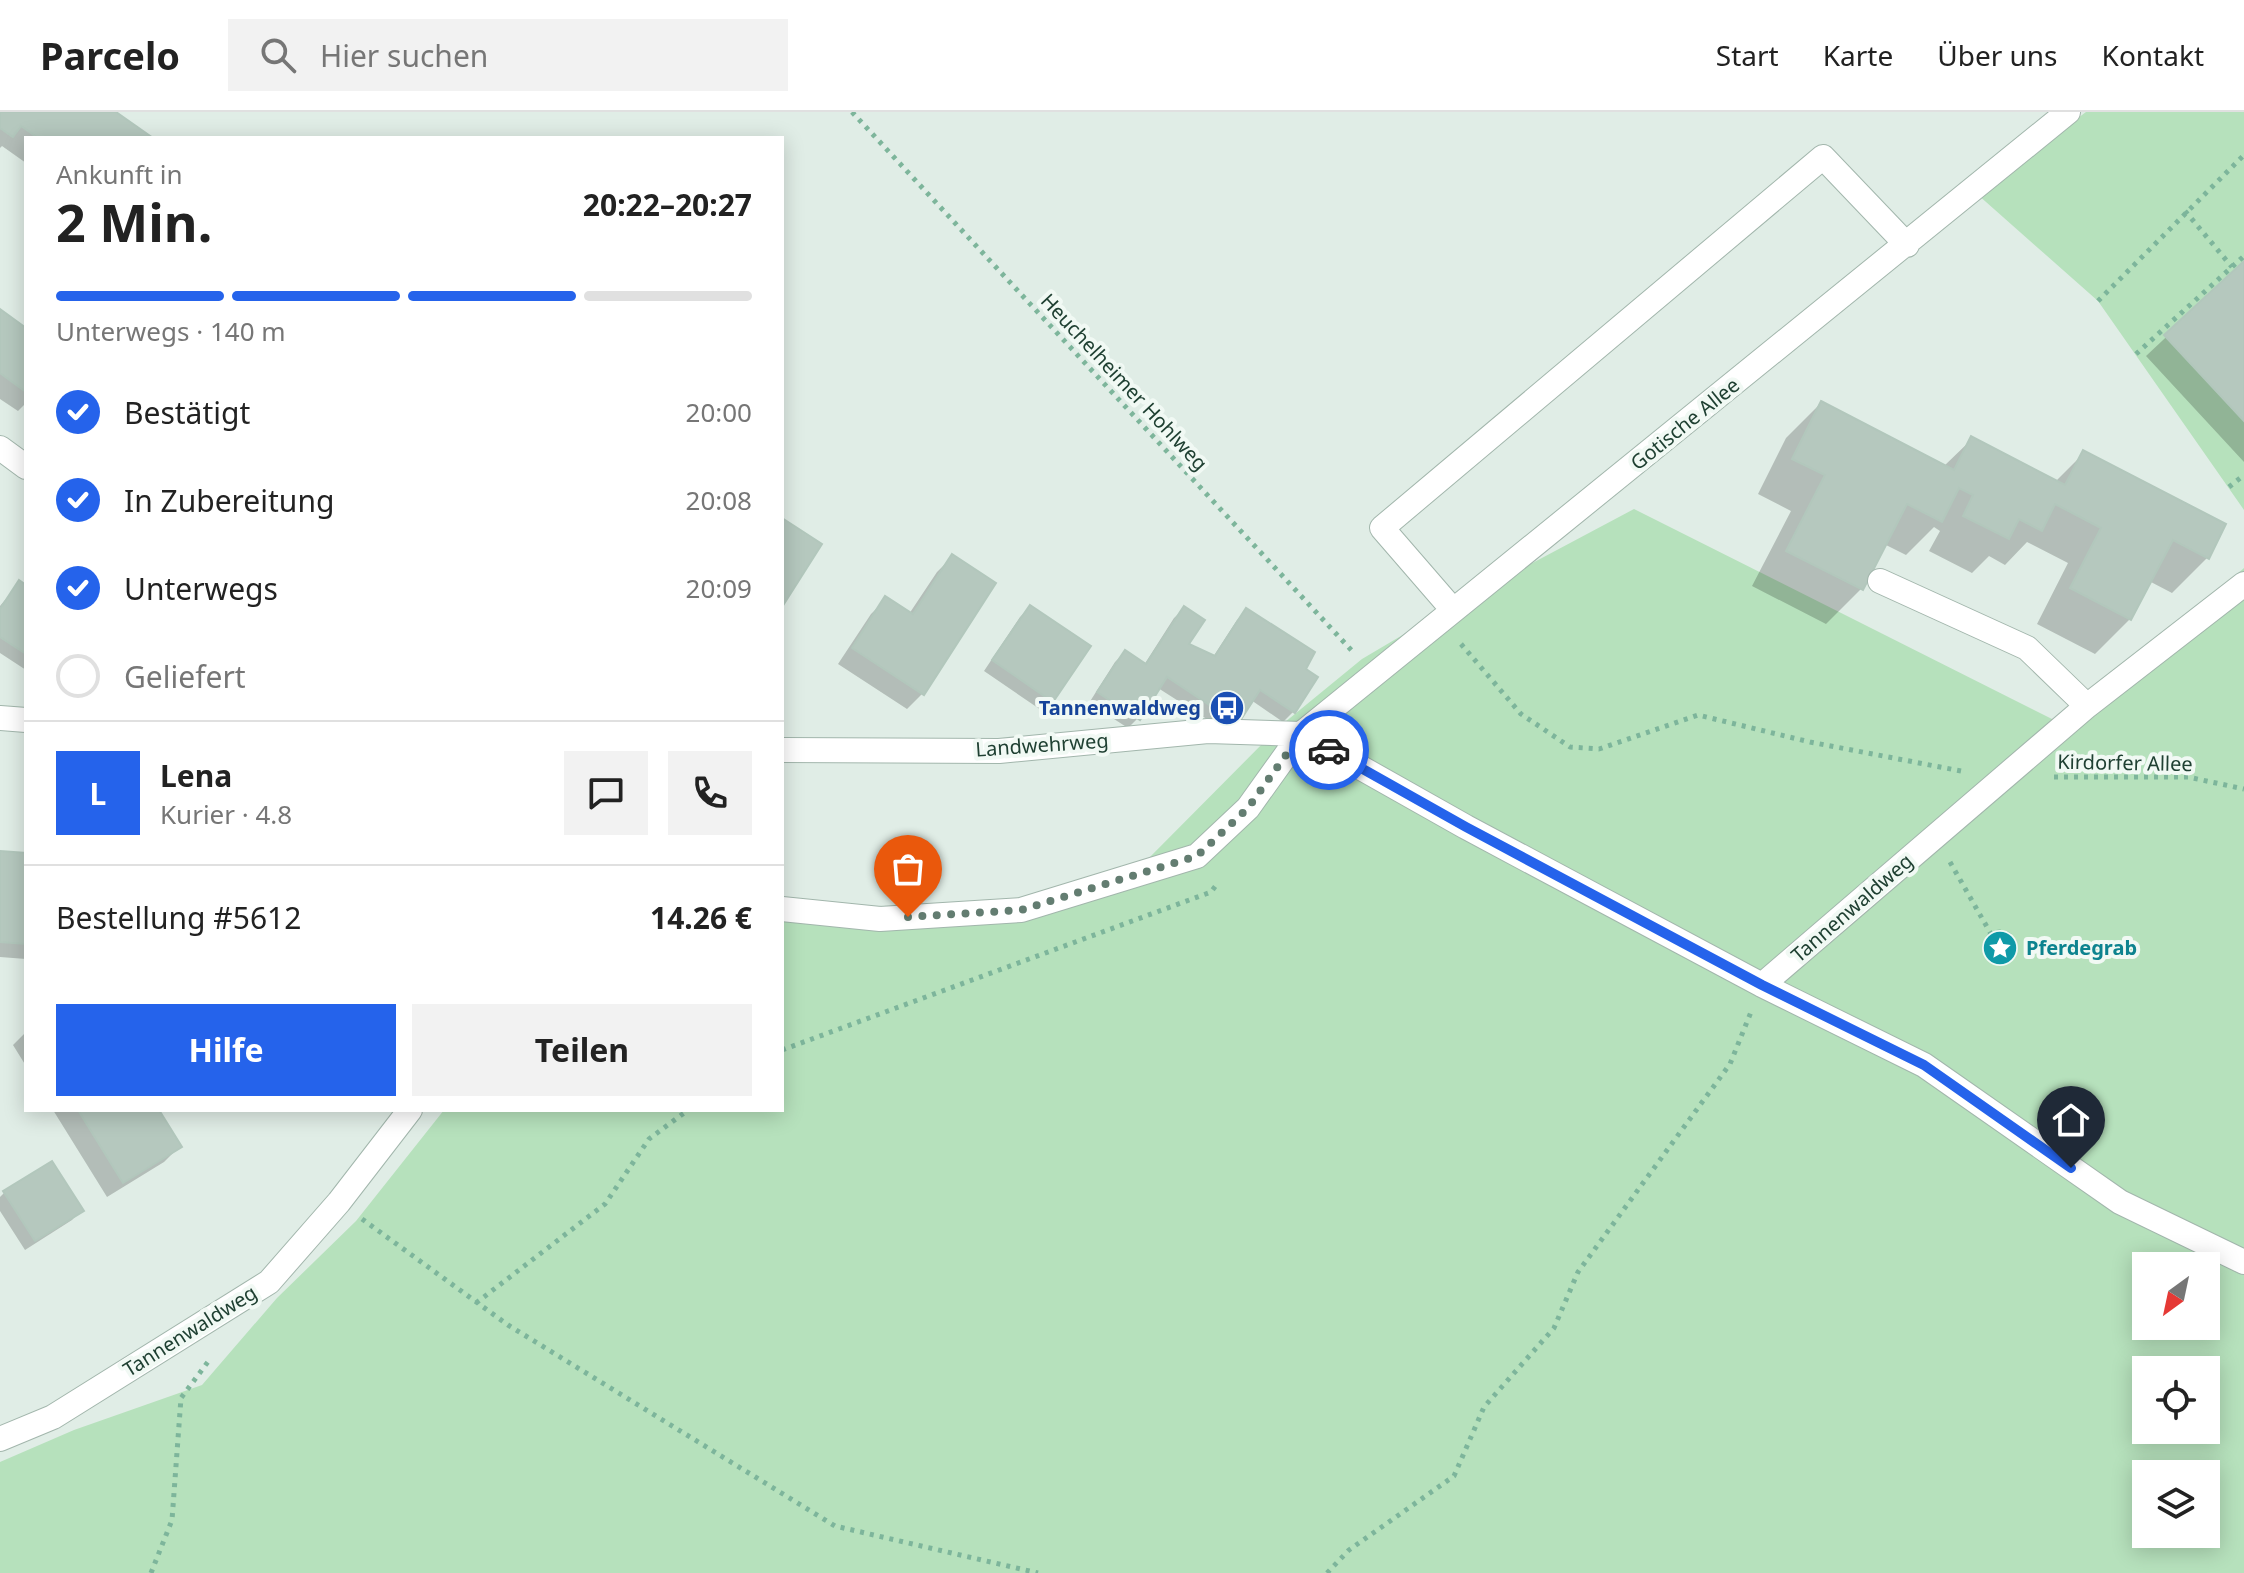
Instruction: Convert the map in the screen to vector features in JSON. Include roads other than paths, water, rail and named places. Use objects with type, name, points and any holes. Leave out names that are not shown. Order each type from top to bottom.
[{"type":"street","name":"Gotische Allee","points":[[1301,734],[2068,112]]},
{"type":"street","points":[[1447,615],[1382,528],[1823,157],[1907,245]]},
{"type":"street","points":[[0,448],[24,466]]},
{"type":"street","points":[[1880,581],[2027,648],[2087,706]]},
{"type":"street","name":"Tannenwaldweg","points":[[1762,985],[2087,706],[2244,584]]},
{"type":"street","points":[[0,718],[24,720]]},
{"type":"street","name":"Landwehrweg","points":[[784,750],[999,751],[1208,731],[1301,734]]},
{"type":"street","points":[[784,909],[880,919],[1021,910],[1197,856],[1248,808],[1301,734],[1466,827],[1762,985],[1924,1065],[2120,1202],[2244,1262]]},
{"type":"street","name":"Tannenwaldweg","points":[[0,1439],[53,1417],[269,1282],[339,1202],[408,1112]]},
{"type":"place","name":"Tannenwaldweg","points":[[1227,708]]},
{"type":"place","name":"Pferdegrab","points":[[2000,948]]}]
